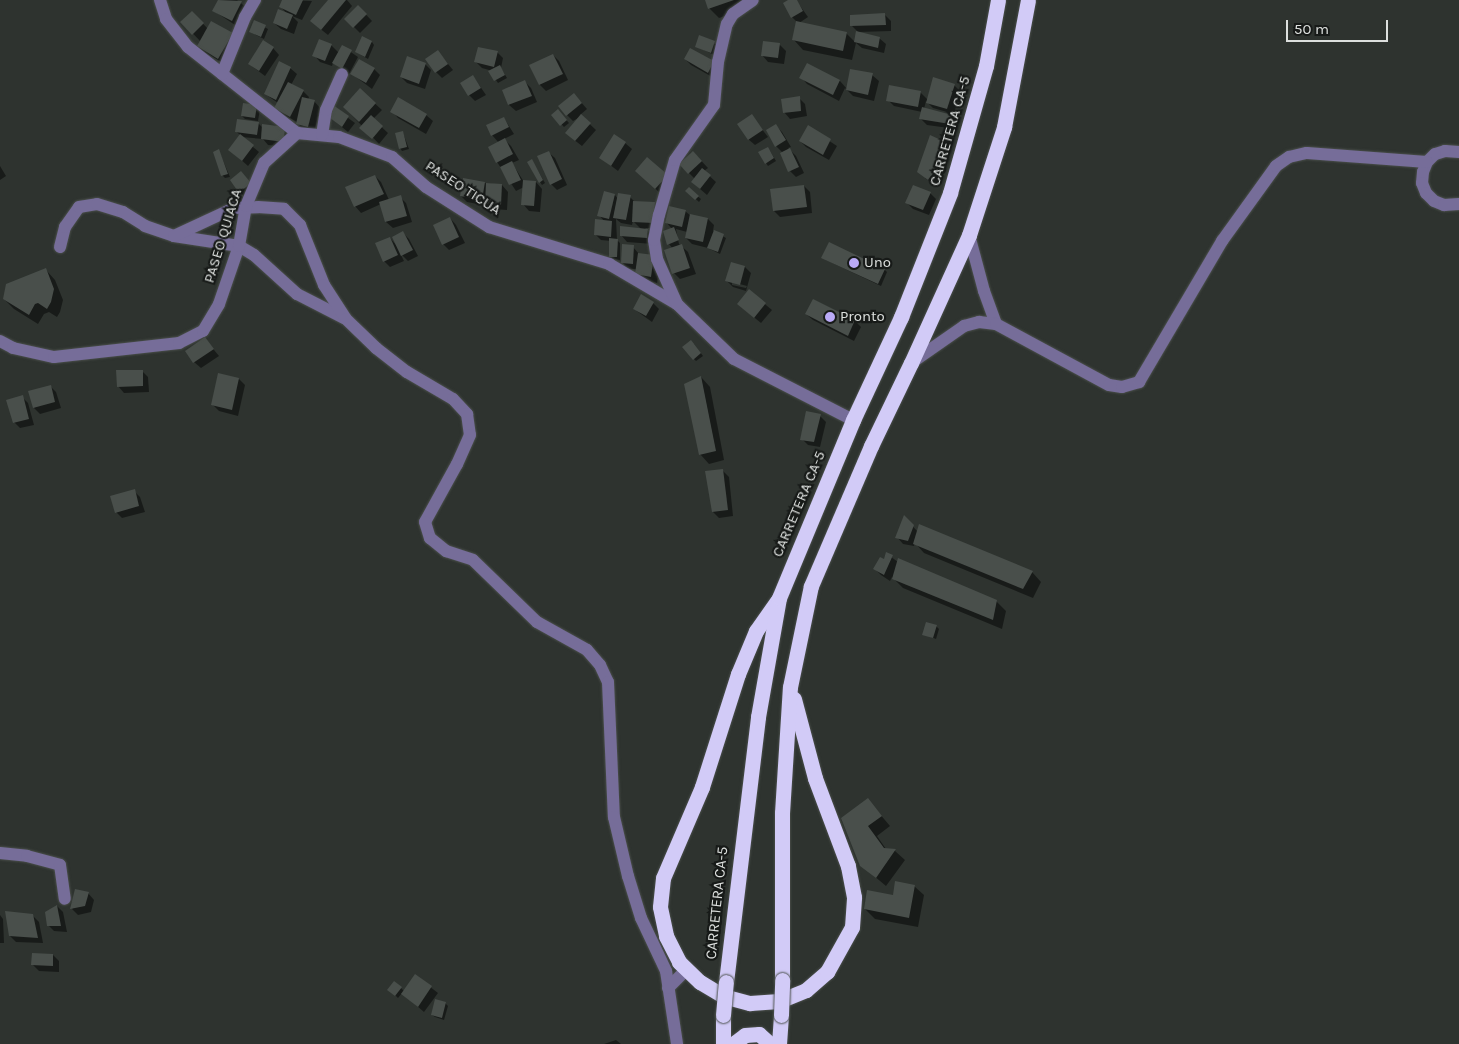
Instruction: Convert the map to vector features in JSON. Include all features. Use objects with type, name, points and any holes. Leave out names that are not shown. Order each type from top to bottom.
[{"type":"highway","name":"CARRETERA CA-5","points":[[722,1044],[726,982],[758,717],[779,598],[853,420],[901,317],[950,193],[986,66],[998,0]]},
{"type":"highway","points":[[779,1044],[782,980],[782,814],[790,687],[811,586],[871,446],[969,235],[1004,127],[1028,0]]},
{"type":"highway","points":[[779,598],[756,631],[741,665],[702,787],[663,878],[660,907],[666,936],[679,962],[700,982],[723,996],[750,1003],[779,1001],[806,990],[827,972],[852,927],[854,896],[848,866],[815,778],[790,687]]},
{"type":"highway","points":[[733,1044],[745,1035],[759,1034],[770,1044]]},
{"type":"street","points":[[160,0],[166,19],[188,47],[297,133]]},
{"type":"street","points":[[222,74],[255,0]]},
{"type":"street","points":[[677,304],[657,259],[654,240],[659,215],[675,160],[714,105],[718,62],[727,24],[733,14],[753,0]]},
{"type":"street","points":[[322,136],[326,110],[342,74]]},
{"type":"street","name":"PASEO TICUA","points":[[297,133],[339,137],[392,157],[426,187],[488,227],[609,264],[677,304],[734,359],[853,420]]},
{"type":"street","name":"PASEO QUIACA","points":[[0,341],[13,348],[54,357],[179,343],[202,331],[219,304],[239,246],[246,206],[264,163],[297,133]]},
{"type":"street","points":[[1457,207],[1434,201],[1426,193],[1422,183],[1423,172],[1427,162],[1435,154],[1445,150],[1459,152]]},
{"type":"street","points":[[911,363],[964,326],[979,322],[996,324],[1108,385],[1122,387],[1139,382],[1222,241],[1276,166],[1289,157],[1307,153],[1427,162]]},
{"type":"street","points":[[60,247],[66,227],[79,207],[97,204],[123,212],[145,226],[174,236],[239,246],[254,255],[297,294],[346,319]]},
{"type":"street","points":[[174,236],[234,208],[246,206],[284,209],[300,225],[324,285],[346,319],[376,348],[407,372],[453,399],[467,414],[470,435],[425,522],[430,538],[446,551],[473,560],[536,622],[587,650],[600,665],[608,682],[614,817],[628,876],[641,918],[660,956],[668,988],[677,1044]]},
{"type":"street","points":[[969,235],[984,291],[996,324]]},
{"type":"street","points":[[0,853],[27,856],[60,866],[65,899]]},
{"type":"street","points":[[668,988],[687,969]]},
{"type":"building","points":[[218,0],[242,1],[232,21],[212,11]]},
{"type":"building","points":[[282,0],[303,0],[296,15],[279,7]]},
{"type":"building","points":[[328,0],[346,0],[321,30],[310,21]]},
{"type":"building","points":[[705,0],[734,0],[708,9]]},
{"type":"building","points":[[788,0],[797,0],[803,11],[791,18],[783,3]]},
{"type":"building","points":[[358,5],[367,14],[353,28],[344,19]]},
{"type":"building","points":[[278,9],[293,15],[287,29],[273,23]]},
{"type":"building","points":[[192,11],[204,23],[192,35],[180,22]]},
{"type":"building","points":[[885,13],[886,25],[850,26],[850,15]]},
{"type":"building","points":[[254,20],[266,25],[261,37],[249,32]]},
{"type":"building","points":[[211,21],[233,33],[218,59],[197,46]]},
{"type":"building","points":[[796,21],[847,32],[843,51],[792,40]]},
{"type":"building","points":[[856,31],[880,37],[878,48],[854,42]]},
{"type":"building","points":[[699,35],[715,41],[711,53],[695,47]]},
{"type":"building","points":[[362,36],[372,41],[365,57],[355,52]]},
{"type":"building","points":[[319,39],[332,44],[325,61],[312,56]]},
{"type":"building","points":[[263,40],[274,47],[259,71],[248,64]]},
{"type":"building","points":[[763,41],[780,43],[778,58],[761,56]]},
{"type":"building","points":[[342,45],[352,50],[342,69],[332,63]]},
{"type":"building","points":[[478,47],[498,51],[494,67],[474,62]]},
{"type":"building","points":[[690,48],[714,61],[708,73],[684,59]]},
{"type":"building","points":[[438,50],[448,64],[435,73],[425,59]]},
{"type":"building","points":[[553,54],[563,74],[539,85],[529,65]]},
{"type":"building","points":[[407,56],[426,63],[419,84],[400,77]]},
{"type":"building","points":[[359,59],[375,68],[366,83],[350,74]]},
{"type":"building","points":[[279,61],[291,67],[276,100],[264,94]]},
{"type":"building","points":[[807,63],[840,80],[833,95],[799,78]]},
{"type":"building","points":[[500,65],[505,75],[494,81],[488,71]]},
{"type":"building","points":[[850,69],[873,73],[868,95],[846,90]]},
{"type":"building","points":[[473,75],[481,88],[468,96],[460,83]]},
{"type":"building","points":[[933,77],[955,84],[947,109],[926,103]]},
{"type":"building","points":[[525,80],[532,96],[508,105],[502,90]]},
{"type":"building","points":[[288,82],[304,90],[290,117],[274,108]]},
{"type":"building","points":[[889,85],[921,91],[918,107],[886,101]]},
{"type":"building","points":[[360,88],[376,103],[359,122],[343,107]]},
{"type":"building","points":[[574,93],[582,103],[566,116],[558,106]]},
{"type":"building","points":[[800,96],[801,111],[783,113],[781,99]]},
{"type":"building","points":[[302,97],[315,100],[308,127],[296,124]]},
{"type":"building","points":[[398,97],[427,114],[419,128],[390,112]]},
{"type":"building","points":[[243,103],[257,105],[255,118],[241,116]]},
{"type":"building","points":[[333,105],[349,116],[342,127],[326,115]]},
{"type":"building","points":[[922,107],[952,115],[950,124],[919,119]]},
{"type":"building","points":[[558,109],[567,120],[560,126],[551,115]]},
{"type":"building","points":[[581,114],[591,123],[575,141],[565,133]]},
{"type":"building","points":[[752,114],[763,130],[748,140],[737,124]]},
{"type":"building","points":[[371,115],[383,126],[372,139],[359,128]]},
{"type":"building","points":[[504,117],[509,127],[491,136],[486,125]]},
{"type":"building","points":[[237,119],[259,122],[257,135],[235,132]]},
{"type":"building","points":[[262,124],[285,127],[284,142],[261,139]]},
{"type":"building","points":[[776,124],[786,140],[775,147],[766,130]]},
{"type":"building","points":[[808,125],[831,139],[823,155],[799,141]]},
{"type":"building","points":[[403,131],[407,147],[399,149],[395,133]]},
{"type":"building","points":[[240,134],[254,145],[242,161],[228,150]]},
{"type":"building","points":[[614,134],[626,142],[611,166],[599,158]]},
{"type":"building","points":[[930,135],[941,140],[940,165],[928,180],[917,172]]},
{"type":"building","points":[[505,138],[513,154],[496,163],[488,147]]},
{"type":"building","points":[[768,147],[774,158],[765,164],[758,152]]},
{"type":"building","points":[[790,148],[799,167],[788,172],[780,153]]},
{"type":"building","points":[[219,149],[228,174],[221,176],[213,152]]},
{"type":"building","points":[[549,151],[562,179],[550,185],[537,156]]},
{"type":"building","points":[[693,151],[702,161],[688,174],[679,164]]},
{"type":"building","points":[[647,157],[668,175],[655,189],[635,171]]},
{"type":"building","points":[[532,159],[543,180],[539,183],[527,162]]},
{"type":"building","points":[[512,161],[521,180],[509,185],[500,167]]},
{"type":"building","points":[[702,168],[711,175],[700,189],[691,182]]},
{"type":"building","points":[[241,171],[251,183],[239,193],[230,180]]},
{"type":"building","points":[[375,175],[384,194],[354,207],[345,187]]},
{"type":"building","points":[[463,178],[485,182],[482,200],[460,196]]},
{"type":"building","points":[[523,180],[536,181],[534,206],[521,205]]},
{"type":"building","points":[[486,183],[502,184],[501,205],[485,204]]},
{"type":"building","points":[[804,185],[807,207],[773,211],[770,189]]},
{"type":"building","points":[[913,185],[931,192],[923,210],[905,203]]},
{"type":"building","points":[[689,187],[699,196],[695,200],[685,191]]},
{"type":"building","points":[[604,191],[615,194],[609,219],[597,216]]},
{"type":"building","points":[[618,193],[631,195],[626,220],[613,218]]},
{"type":"building","points":[[401,195],[407,216],[385,222],[379,202]]},
{"type":"building","points":[[633,201],[655,202],[654,223],[632,222]]},
{"type":"building","points":[[669,206],[686,210],[682,227],[665,223]]},
{"type":"building","points":[[690,214],[708,218],[703,242],[685,238]]},
{"type":"building","points":[[450,217],[459,237],[442,245],[433,225]]},
{"type":"building","points":[[595,219],[612,221],[611,237],[594,235]]},
{"type":"building","points":[[620,226],[648,229],[647,238],[620,236]]},
{"type":"building","points":[[674,227],[679,240],[667,245],[663,231]]},
{"type":"building","points":[[714,230],[724,234],[718,252],[707,248]]},
{"type":"building","points":[[403,231],[413,250],[401,256],[392,237]]},
{"type":"building","points":[[390,237],[398,255],[383,262],[375,243]]},
{"type":"building","points":[[609,238],[618,239],[617,257],[609,257]]},
{"type":"building","name":"Uno","points":[[829,242],[885,269],[878,284],[821,258]]},
{"type":"building","points":[[622,244],[634,245],[633,264],[621,263]]},
{"type":"building","points":[[682,244],[690,268],[672,274],[664,250]]},
{"type":"building","points":[[638,253],[654,255],[651,277],[635,274]]},
{"type":"building","points":[[731,262],[745,266],[740,285],[725,281]]},
{"type":"building","points":[[46,268],[54,289],[47,309],[38,303],[35,304],[29,315],[3,299],[6,284]]},
{"type":"building","points":[[749,289],[766,303],[754,318],[737,304]]},
{"type":"building","points":[[641,294],[654,302],[646,316],[633,309]]},
{"type":"building","name":"Pronto","points":[[813,299],[855,320],[848,336],[805,314]]},
{"type":"building","points":[[205,337],[214,349],[193,363],[185,351]]},
{"type":"building","points":[[691,340],[701,353],[693,360],[682,347]]},
{"type":"building","points":[[116,370],[143,370],[143,386],[117,387]]},
{"type":"building","points":[[218,373],[239,378],[232,410],[211,405]]},
{"type":"building","points":[[701,376],[716,451],[699,455],[684,384]]},
{"type":"building","points":[[51,385],[55,402],[33,408],[28,391]]},
{"type":"building","points":[[23,395],[29,419],[13,423],[6,400]]},
{"type":"building","points":[[806,411],[821,414],[814,442],[800,440]]},
{"type":"building","points":[[723,469],[728,510],[712,512],[705,471]]},
{"type":"building","points":[[135,489],[139,506],[115,513],[110,496]]},
{"type":"building","points":[[904,515],[914,525],[908,541],[895,538]]},
{"type":"building","points":[[919,524],[1033,571],[1023,589],[913,544]]},
{"type":"building","points":[[886,552],[893,555],[884,575],[873,569],[880,557],[884,559]]},
{"type":"building","points":[[898,558],[997,600],[993,620],[892,579]]},
{"type":"building","points":[[926,622],[937,625],[933,638],[922,635]]},
{"type":"building","points":[[868,798],[882,816],[868,826],[884,848],[896,849],[876,878],[860,866],[841,818]]},
{"type":"building","points":[[895,881],[915,885],[909,918],[864,909],[867,890],[893,895]]},
{"type":"building","points":[[75,889],[89,892],[85,906],[70,909]]},
{"type":"building","points":[[57,905],[61,926],[47,926],[45,912]]},
{"type":"building","points":[[5,911],[33,914],[38,938],[9,936]]},
{"type":"building","points":[[32,953],[53,954],[53,966],[31,965]]},
{"type":"building","points":[[415,974],[432,986],[418,1007],[401,994]]},
{"type":"building","points":[[394,981],[402,987],[395,996],[387,990]]},
{"type":"building","points":[[435,999],[446,1002],[442,1018],[431,1015]]},
{"type":"place","name":"Uno","points":[[854,263]]},
{"type":"place","name":"Pronto","points":[[830,317]]}]
